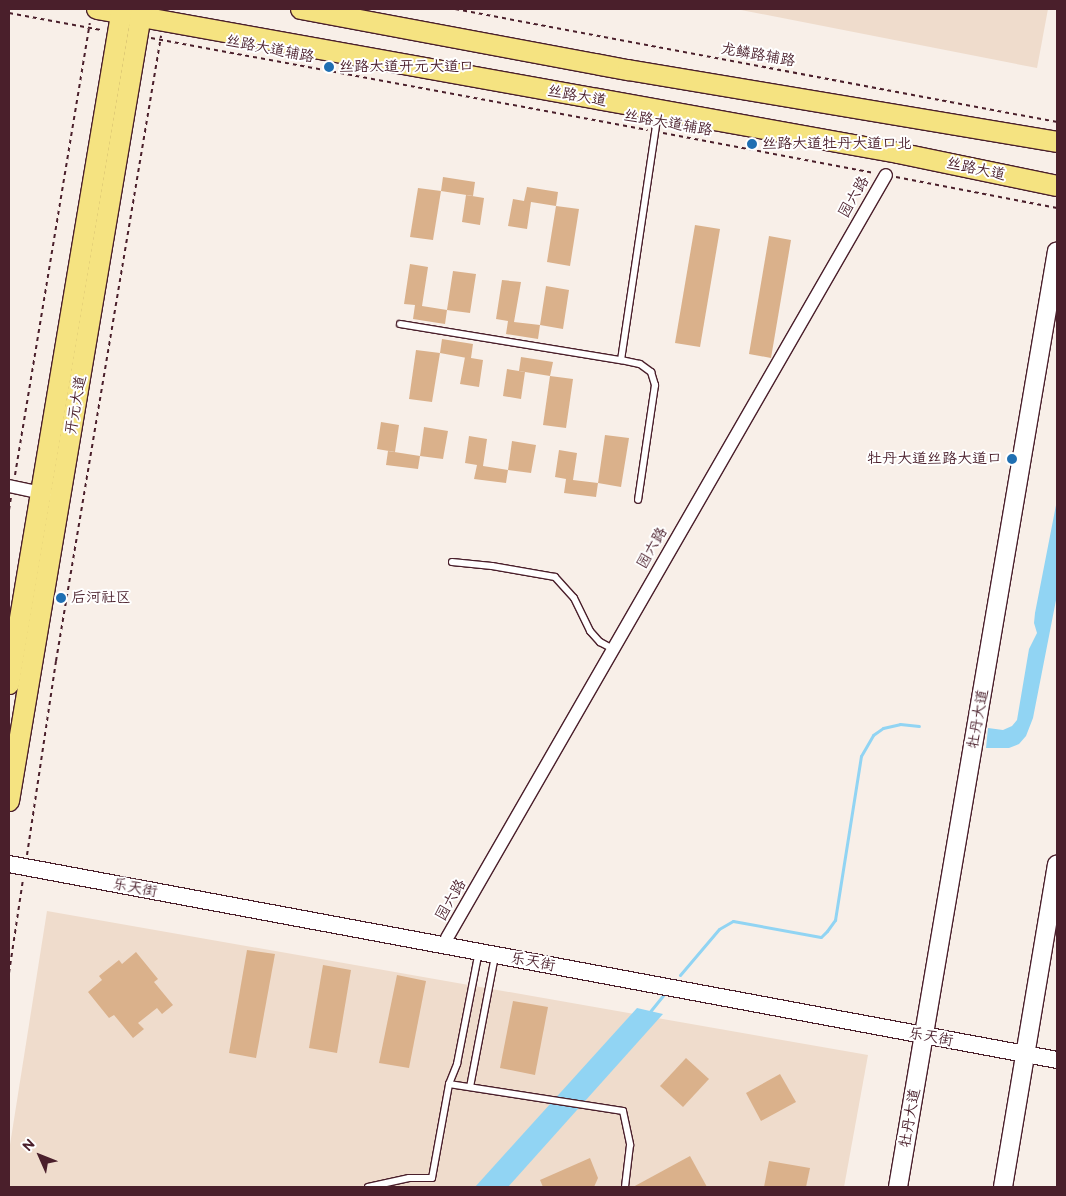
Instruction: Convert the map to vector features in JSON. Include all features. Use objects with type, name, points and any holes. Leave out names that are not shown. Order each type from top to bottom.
[{"type":"main road","points":[[300,9],[628,70],[1057,142]]},
{"type":"main road","name":"丝路大道","points":[[94,13],[130,19],[162,30],[658,110],[898,153],[1057,186]]},
{"type":"main road","name":"开元大道","points":[[9,800],[50,495],[130,19]]},
{"type":"main road","name":"牡丹大道","points":[[898,1187],[1057,251]]},
{"type":"main road","name":"开元大道","points":[[9,684],[50,495]]},
{"type":"main road","points":[[1002,1187],[1057,864]]},
{"type":"street","name":"园六路","points":[[447,938],[886,175]]},
{"type":"street","points":[[11,486],[50,495]]},
{"type":"street","name":"乐天街","points":[[9,857],[26,864],[1026,1050],[1057,1060]]},
{"type":"street","name":"乐天街","points":[[9,864],[26,864],[447,938],[487,950]]},
{"type":"street","name":"乐天街","points":[[1026,1050],[1057,1051]]},
{"type":"lane","points":[[621,360],[658,110]]},
{"type":"lane","points":[[400,324],[621,360],[640,364],[651,372],[655,386],[638,500]]},
{"type":"lane","points":[[452,562],[492,566],[555,577],[574,598],[590,631],[600,642],[613,649]]},
{"type":"lane","points":[[368,1187],[409,1178],[432,1178],[449,1084],[457,1064],[487,950]]},
{"type":"lane","points":[[470,1087],[487,950]]},
{"type":"lane","points":[[449,1084],[623,1111],[630,1145],[625,1187]]},
{"type":"path","name":"龙鳞路辅路","points":[[455,9],[1057,122]]},
{"type":"path","name":"丝路大道辅路","points":[[9,13],[90,28],[130,19],[162,30],[656,131],[1057,208]]},
{"type":"path","points":[[9,510],[11,486],[94,13]]},
{"type":"path","points":[[9,974],[56,661],[162,30]]},
{"type":"shaded area","points":[[736,9],[1048,9],[1037,68]]},
{"type":"shaded area","points":[[47,911],[868,1055],[844,1187],[9,1187],[9,1151]]},
{"type":"water","points":[[1057,500],[1057,595],[1033,718],[1026,736],[1019,744],[1009,748],[986,748],[988,728],[1003,730],[1012,726],[1017,720],[1029,649],[1037,633],[1034,623],[1035,613]]},
{"type":"water","points":[[637,1008],[663,1014],[508,1187],[475,1187]]},
{"type":"building","points":[[443,177],[475,182],[473,196],[441,191]]},
{"type":"building","points":[[527,187],[558,192],[556,206],[531,202],[527,229],[508,226],[513,199],[524,201]]},
{"type":"building","points":[[418,188],[441,191],[433,240],[410,237]]},
{"type":"building","points":[[466,195],[484,198],[480,225],[462,222]]},
{"type":"building","points":[[556,206],[579,209],[570,266],[547,262]]},
{"type":"building","points":[[695,225],[720,229],[700,347],[675,343]]},
{"type":"building","points":[[769,236],[791,240],[771,358],[749,354]]},
{"type":"building","points":[[410,264],[428,267],[422,306],[447,310],[445,324],[413,319],[415,305],[404,304]]},
{"type":"building","points":[[453,271],[476,274],[470,313],[447,310]]},
{"type":"building","points":[[502,280],[521,282],[514,322],[540,325],[538,339],[506,334],[508,321],[496,319]]},
{"type":"building","points":[[546,286],[569,290],[563,329],[540,325]]},
{"type":"building","points":[[442,339],[473,344],[471,358],[483,360],[479,387],[460,384],[465,358],[440,353]]},
{"type":"building","points":[[416,350],[440,353],[432,402],[409,399]]},
{"type":"building","points":[[521,357],[553,362],[550,376],[519,371]]},
{"type":"building","points":[[507,369],[525,372],[521,399],[503,396]]},
{"type":"building","points":[[550,376],[573,379],[566,428],[543,425]]},
{"type":"building","points":[[381,422],[399,425],[395,452],[377,449]]},
{"type":"building","points":[[424,427],[448,431],[443,459],[420,456]]},
{"type":"building","points":[[605,435],[629,438],[621,487],[598,483]]},
{"type":"building","points":[[469,436],[487,439],[483,466],[508,470],[506,483],[474,479],[477,465],[465,463]]},
{"type":"building","points":[[512,441],[536,445],[531,473],[508,470]]},
{"type":"building","points":[[559,450],[577,453],[573,480],[598,483],[596,497],[564,493],[566,479],[555,477]]},
{"type":"building","points":[[388,451],[420,456],[418,469],[386,465]]},
{"type":"building","points":[[247,950],[275,954],[256,1058],[229,1053]]},
{"type":"building","points":[[136,952],[158,979],[154,982],[173,1005],[162,1014],[157,1008],[138,1023],[144,1029],[133,1038],[114,1015],[109,1018],[88,992],[102,980],[99,976],[119,960],[122,964]]},
{"type":"building","points":[[323,965],[351,970],[337,1053],[309,1048]]},
{"type":"building","points":[[397,975],[426,981],[409,1068],[379,1063]]},
{"type":"building","points":[[513,1001],[548,1007],[535,1075],[500,1068]]},
{"type":"building","points":[[686,1058],[709,1079],[683,1107],[660,1086]]},
{"type":"building","points":[[780,1074],[796,1102],[761,1121],[746,1093]]},
{"type":"building","points":[[690,1156],[707,1187],[633,1187]]},
{"type":"building","points":[[590,1158],[598,1178],[594,1187],[543,1187],[540,1180]]},
{"type":"building","points":[[769,1161],[810,1168],[806,1187],[764,1187]]},
{"type":"waterway","points":[[680,975],[719,929],[733,921],[821,937],[827,931],[835,920],[861,756],[873,735],[883,728],[900,724],[919,726]]},
{"type":"waterway","points":[[648,1014],[665,993]]},
{"type":"place","name":"丝路大道开元大道口","points":[[329,67]]},
{"type":"place","name":"丝路大道牡丹大道口北","points":[[752,144]]},
{"type":"place","name":"牡丹大道丝路大道口","points":[[1012,459]]},
{"type":"place","name":"后河社区","points":[[61,598]]}]
